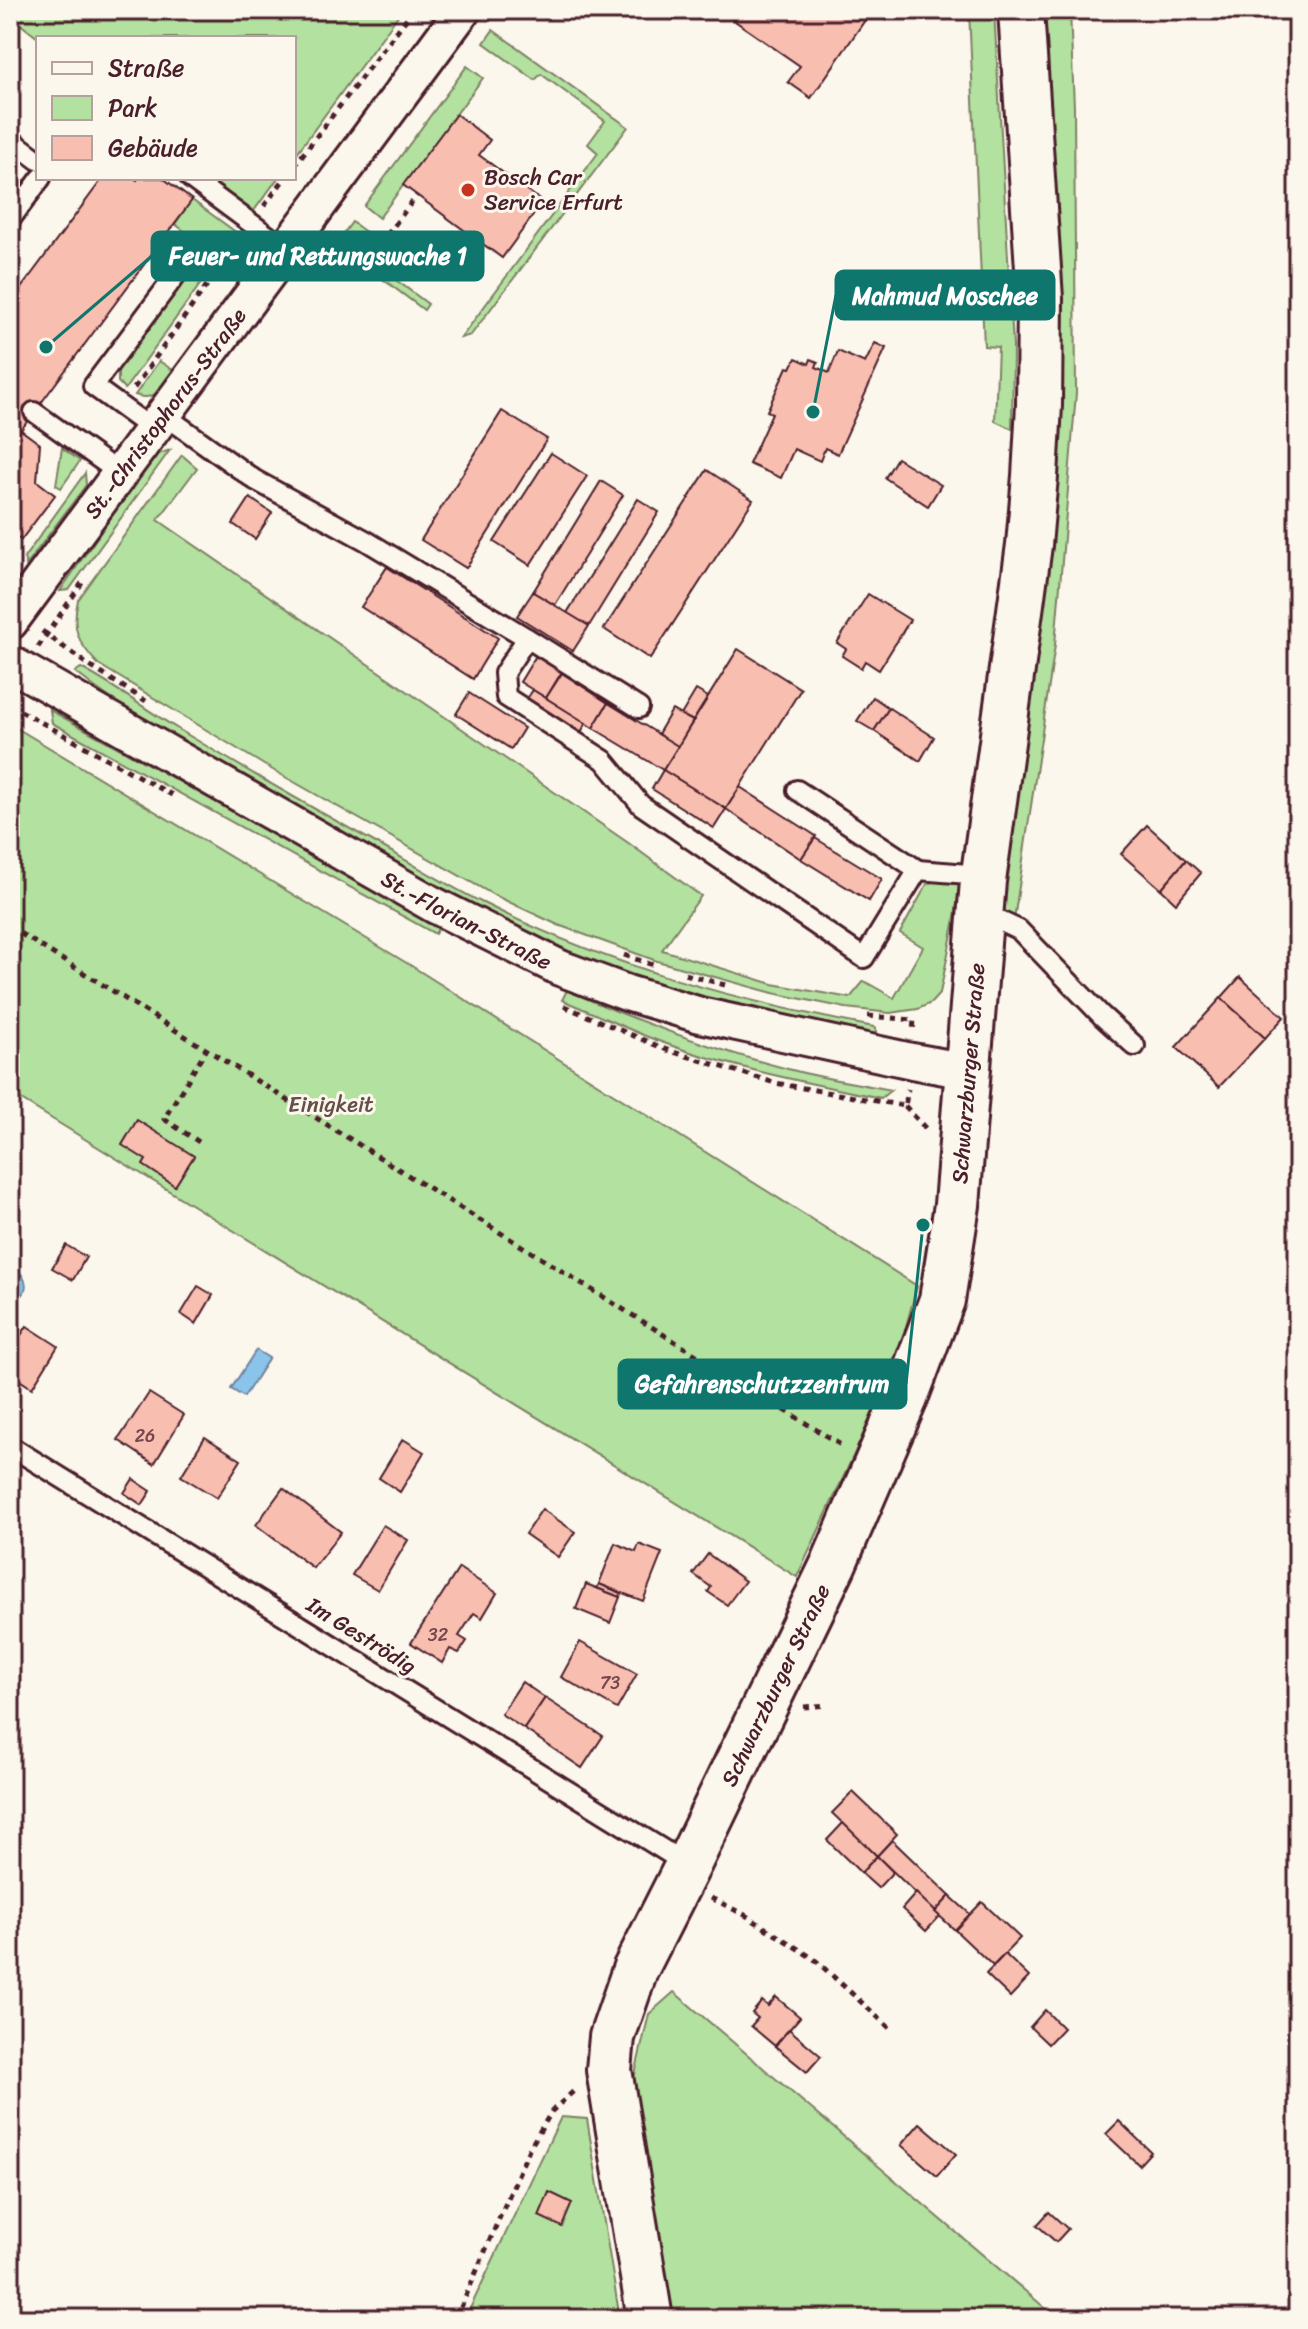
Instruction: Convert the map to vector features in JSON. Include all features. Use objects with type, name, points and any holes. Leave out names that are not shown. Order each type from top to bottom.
[{"type":"street","name":"St.-Christophorus-Straße","points":[[14,617],[463,10]]},
{"type":"street","name":"Schwarzburger Straße","points":[[650,2319],[609,2070],[612,2037],[635,1970],[833,1565],[905,1398],[942,1300],[957,1205],[982,897],[1029,545],[1039,405],[1040,299],[1021,10]]},
{"type":"street","name":"St.-Florian-Straße","points":[[10,663],[434,905],[560,968],[700,1015],[967,1071]]},
{"type":"lane","points":[[10,139],[36,158]]},
{"type":"lane","points":[[10,220],[40,180]]},
{"type":"lane","points":[[193,180],[286,249]]},
{"type":"lane","points":[[196,248],[93,386],[121,406],[158,422],[365,540],[639,708]]},
{"type":"lane","points":[[34,412],[119,473]]},
{"type":"lane","points":[[527,638],[504,673],[506,697],[604,760],[641,805],[864,958],[918,870]]},
{"type":"lane","points":[[797,790],[918,870],[968,874],[982,897],[1135,1046]]},
{"type":"lane","name":"Im Geströdig","points":[[10,1446],[684,1873]]},
{"type":"path","points":[[296,163],[413,10]]},
{"type":"path","points":[[121,406],[283,180]]},
{"type":"path","points":[[387,235],[417,195]]},
{"type":"path","points":[[14,617],[153,705]]},
{"type":"path","points":[[10,927],[854,1452],[878,1461]]},
{"type":"path","points":[[618,953],[659,967]]},
{"type":"path","points":[[673,971],[731,987]]},
{"type":"path","points":[[860,1016],[914,1020]]},
{"type":"path","points":[[199,1142],[164,1119],[206,1050]]},
{"type":"path","points":[[684,1873],[814,1959],[893,2031]]},
{"type":"path","points":[[456,2319],[529,2149],[552,2111],[569,2094],[609,2070]]},
{"type":"green space","points":[[10,10],[402,10],[296,154],[296,36],[36,36],[10,16]]},
{"type":"green space","points":[[969,10],[994,10],[1013,346],[1012,429],[995,421],[998,347],[984,346]]},
{"type":"green space","points":[[1037,10],[1070,10],[1074,107],[1076,393],[1055,645],[1014,920],[996,904]]},
{"type":"green space","points":[[493,30],[628,127],[471,335],[461,338],[598,153],[588,144],[605,121],[541,74],[535,80],[484,43]]},
{"type":"green space","points":[[467,66],[483,78],[379,218],[364,206]]},
{"type":"green space","points":[[211,180],[277,180],[253,212]]},
{"type":"green space","points":[[192,200],[237,233],[125,389],[118,382],[118,369],[208,249],[175,224]]},
{"type":"green space","points":[[352,222],[396,254],[384,271],[428,304],[424,310],[336,244]]},
{"type":"green space","points":[[159,361],[176,372],[154,395],[135,395]]},
{"type":"green space","points":[[62,448],[80,461],[61,488],[56,485]]},
{"type":"green space","points":[[170,450],[69,590],[60,591],[153,456]]},
{"type":"green space","points":[[182,455],[197,468],[158,520],[701,896],[662,950],[773,984],[850,998],[864,981],[894,998],[923,947],[900,933],[927,884],[939,879],[960,884],[940,993],[931,1003],[918,1009],[890,1013],[846,1008],[773,993],[657,961],[558,925],[494,895],[264,765],[98,664],[78,635],[75,619],[78,600]]},
{"type":"green space","points":[[85,473],[86,485],[26,565],[24,558]]},
{"type":"green space","points":[[81,668],[280,789],[458,890],[530,925],[674,979],[773,1006],[874,1027],[878,1035],[775,1016],[674,990],[576,956],[480,914],[185,746],[75,672]]},
{"type":"green space","points":[[50,710],[439,927],[435,934],[52,723]]},
{"type":"green space","name":"Einigkeit","points":[[10,724],[410,965],[917,1286],[883,1392],[797,1577],[10,1093]]},
{"type":"green space","points":[[567,990],[648,1024],[731,1053],[800,1072],[891,1090],[881,1098],[705,1057],[648,1037],[562,1000]]},
{"type":"green space","points":[[674,1992],[1058,2319],[674,2319],[632,2087],[649,2014]]},
{"type":"green space","points":[[561,2117],[587,2119],[620,2319],[465,2319]]},
{"type":"water","points":[[10,1262],[22,1275],[26,1286],[22,1296],[10,1309]]},
{"type":"water","points":[[256,1350],[269,1358],[244,1397],[231,1389]]},
{"type":"building","points":[[719,10],[872,10],[811,98],[788,82],[800,66]]},
{"type":"building","name":"Bosch Car Service Erfurt","points":[[456,114],[490,140],[479,155],[543,202],[502,258],[403,185]]},
{"type":"building","points":[[102,180],[166,180],[192,200],[21,430],[40,444],[37,481],[55,495],[21,540],[10,532],[10,303]]},
{"type":"building","points":[[875,343],[886,348],[838,454],[825,448],[820,461],[794,449],[781,478],[749,464],[772,413],[767,411],[787,367],[791,368],[796,358],[809,364],[811,359],[818,362],[816,367],[829,373],[838,351],[865,363]]},
{"type":"building","points":[[502,411],[547,439],[466,568],[421,540]]},
{"type":"building","points":[[551,453],[587,476],[530,565],[494,542]]},
{"type":"building","points":[[897,458],[941,485],[928,506],[885,478]]},
{"type":"building","points":[[707,470],[753,500],[650,659],[604,629]]},
{"type":"building","points":[[601,481],[623,495],[555,605],[533,592]]},
{"type":"building","points":[[250,498],[272,513],[255,539],[233,524]]},
{"type":"building","points":[[638,499],[659,512],[589,626],[567,613]]},
{"type":"building","points":[[387,567],[498,638],[473,679],[361,607]]},
{"type":"building","points":[[533,592],[589,626],[573,651],[517,616]]},
{"type":"building","points":[[868,594],[910,620],[879,670],[865,661],[861,668],[842,656],[846,649],[837,643]]},
{"type":"building","points":[[738,649],[801,689],[726,809],[663,770]]},
{"type":"building","points":[[537,654],[563,670],[546,698],[520,682]]},
{"type":"building","points":[[562,673],[608,703],[593,728],[546,698]]},
{"type":"building","points":[[533,690],[586,723],[578,738],[523,704]]},
{"type":"building","points":[[696,690],[708,697],[693,721],[681,715]]},
{"type":"building","points":[[469,693],[524,728],[511,749],[456,714]]},
{"type":"building","points":[[873,697],[889,708],[874,731],[857,721]]},
{"type":"building","points":[[608,703],[678,746],[663,770],[593,728]]},
{"type":"building","points":[[889,708],[934,737],[920,761],[874,731]]},
{"type":"building","points":[[672,710],[693,721],[678,746],[658,734]]},
{"type":"building","points":[[663,770],[726,809],[714,828],[652,789]]},
{"type":"building","points":[[740,787],[816,836],[801,859],[726,809]]},
{"type":"building","points":[[1147,825],[1186,860],[1161,889],[1121,854]]},
{"type":"building","points":[[815,838],[882,879],[869,901],[801,859]]},
{"type":"building","points":[[1186,860],[1201,873],[1176,903],[1161,889]]},
{"type":"building","points":[[1240,977],[1284,1017],[1265,1038],[1221,998]]},
{"type":"building","points":[[1221,998],[1265,1038],[1219,1087],[1176,1047]]},
{"type":"building","points":[[137,1120],[194,1156],[175,1186],[143,1165],[146,1160],[122,1145]]},
{"type":"building","points":[[66,1245],[86,1257],[73,1280],[52,1268]]},
{"type":"building","points":[[198,1286],[213,1295],[196,1324],[181,1314]]},
{"type":"building","points":[[27,1326],[58,1346],[32,1388],[10,1374],[10,1352]]},
{"type":"building","points":[[149,1393],[184,1415],[154,1464],[118,1440]]},
{"type":"building","points":[[205,1437],[241,1460],[217,1498],[181,1476]]},
{"type":"building","points":[[403,1439],[424,1452],[400,1492],[379,1478]]},
{"type":"building","points":[[133,1479],[151,1491],[142,1505],[124,1493]]},
{"type":"building","points":[[283,1488],[341,1532],[313,1568],[256,1525]]},
{"type":"building","points":[[542,1509],[575,1532],[558,1557],[525,1534]]},
{"type":"building","points":[[383,1525],[408,1540],[378,1590],[352,1575]]},
{"type":"building","points":[[615,1543],[636,1552],[639,1544],[662,1553],[643,1601],[599,1584]]},
{"type":"building","points":[[708,1554],[745,1581],[727,1605],[708,1592],[711,1587],[693,1574]]},
{"type":"building","points":[[459,1568],[497,1593],[482,1618],[474,1613],[459,1636],[467,1641],[459,1653],[450,1649],[442,1663],[411,1643]]},
{"type":"building","points":[[586,1584],[620,1597],[610,1623],[576,1609]]},
{"type":"building","points":[[599,1584],[621,1593],[620,1597],[597,1588]]},
{"type":"building","points":[[580,1642],[637,1674],[617,1709],[561,1677]]},
{"type":"building","points":[[522,1682],[545,1698],[524,1729],[501,1714]]},
{"type":"building","points":[[545,1698],[603,1736],[582,1768],[524,1729]]},
{"type":"building","points":[[853,1792],[897,1834],[877,1856],[832,1813]]},
{"type":"building","points":[[843,1823],[877,1856],[861,1873],[827,1840]]},
{"type":"building","points":[[892,1840],[950,1896],[935,1912],[877,1856]]},
{"type":"building","points":[[877,1856],[893,1872],[878,1888],[861,1873]]},
{"type":"building","points":[[916,1893],[940,1916],[926,1931],[902,1909]]},
{"type":"building","points":[[950,1896],[970,1914],[955,1930],[935,1912]]},
{"type":"building","points":[[982,1902],[1020,1938],[993,1966],[955,1930]]},
{"type":"building","points":[[1005,1954],[1029,1977],[1010,1997],[986,1974]]},
{"type":"building","points":[[776,1997],[800,2017],[775,2046],[751,2026],[758,2018],[752,2013],[762,2001],[768,2006]]},
{"type":"building","points":[[1045,2010],[1063,2028],[1048,2044],[1030,2027]]},
{"type":"building","points":[[789,2029],[821,2056],[807,2072],[775,2046]]},
{"type":"building","points":[[1119,2121],[1151,2152],[1139,2165],[1106,2134]]},
{"type":"building","points":[[920,2123],[956,2154],[937,2176],[901,2145]]},
{"type":"building","points":[[549,2192],[572,2203],[562,2227],[539,2216]]},
{"type":"building","points":[[1049,2212],[1068,2229],[1056,2242],[1037,2225]]},
{"type":"place","name":"Bosch Car Service Erfurt","points":[[468,190]]},
{"type":"place","name":"Feuer- und Rettungswache 1","points":[[46,347]]},
{"type":"place","name":"Mahmud Moschee","points":[[813,412]]},
{"type":"place","name":"Gefahrenschutzzentrum","points":[[923,1225]]}]
